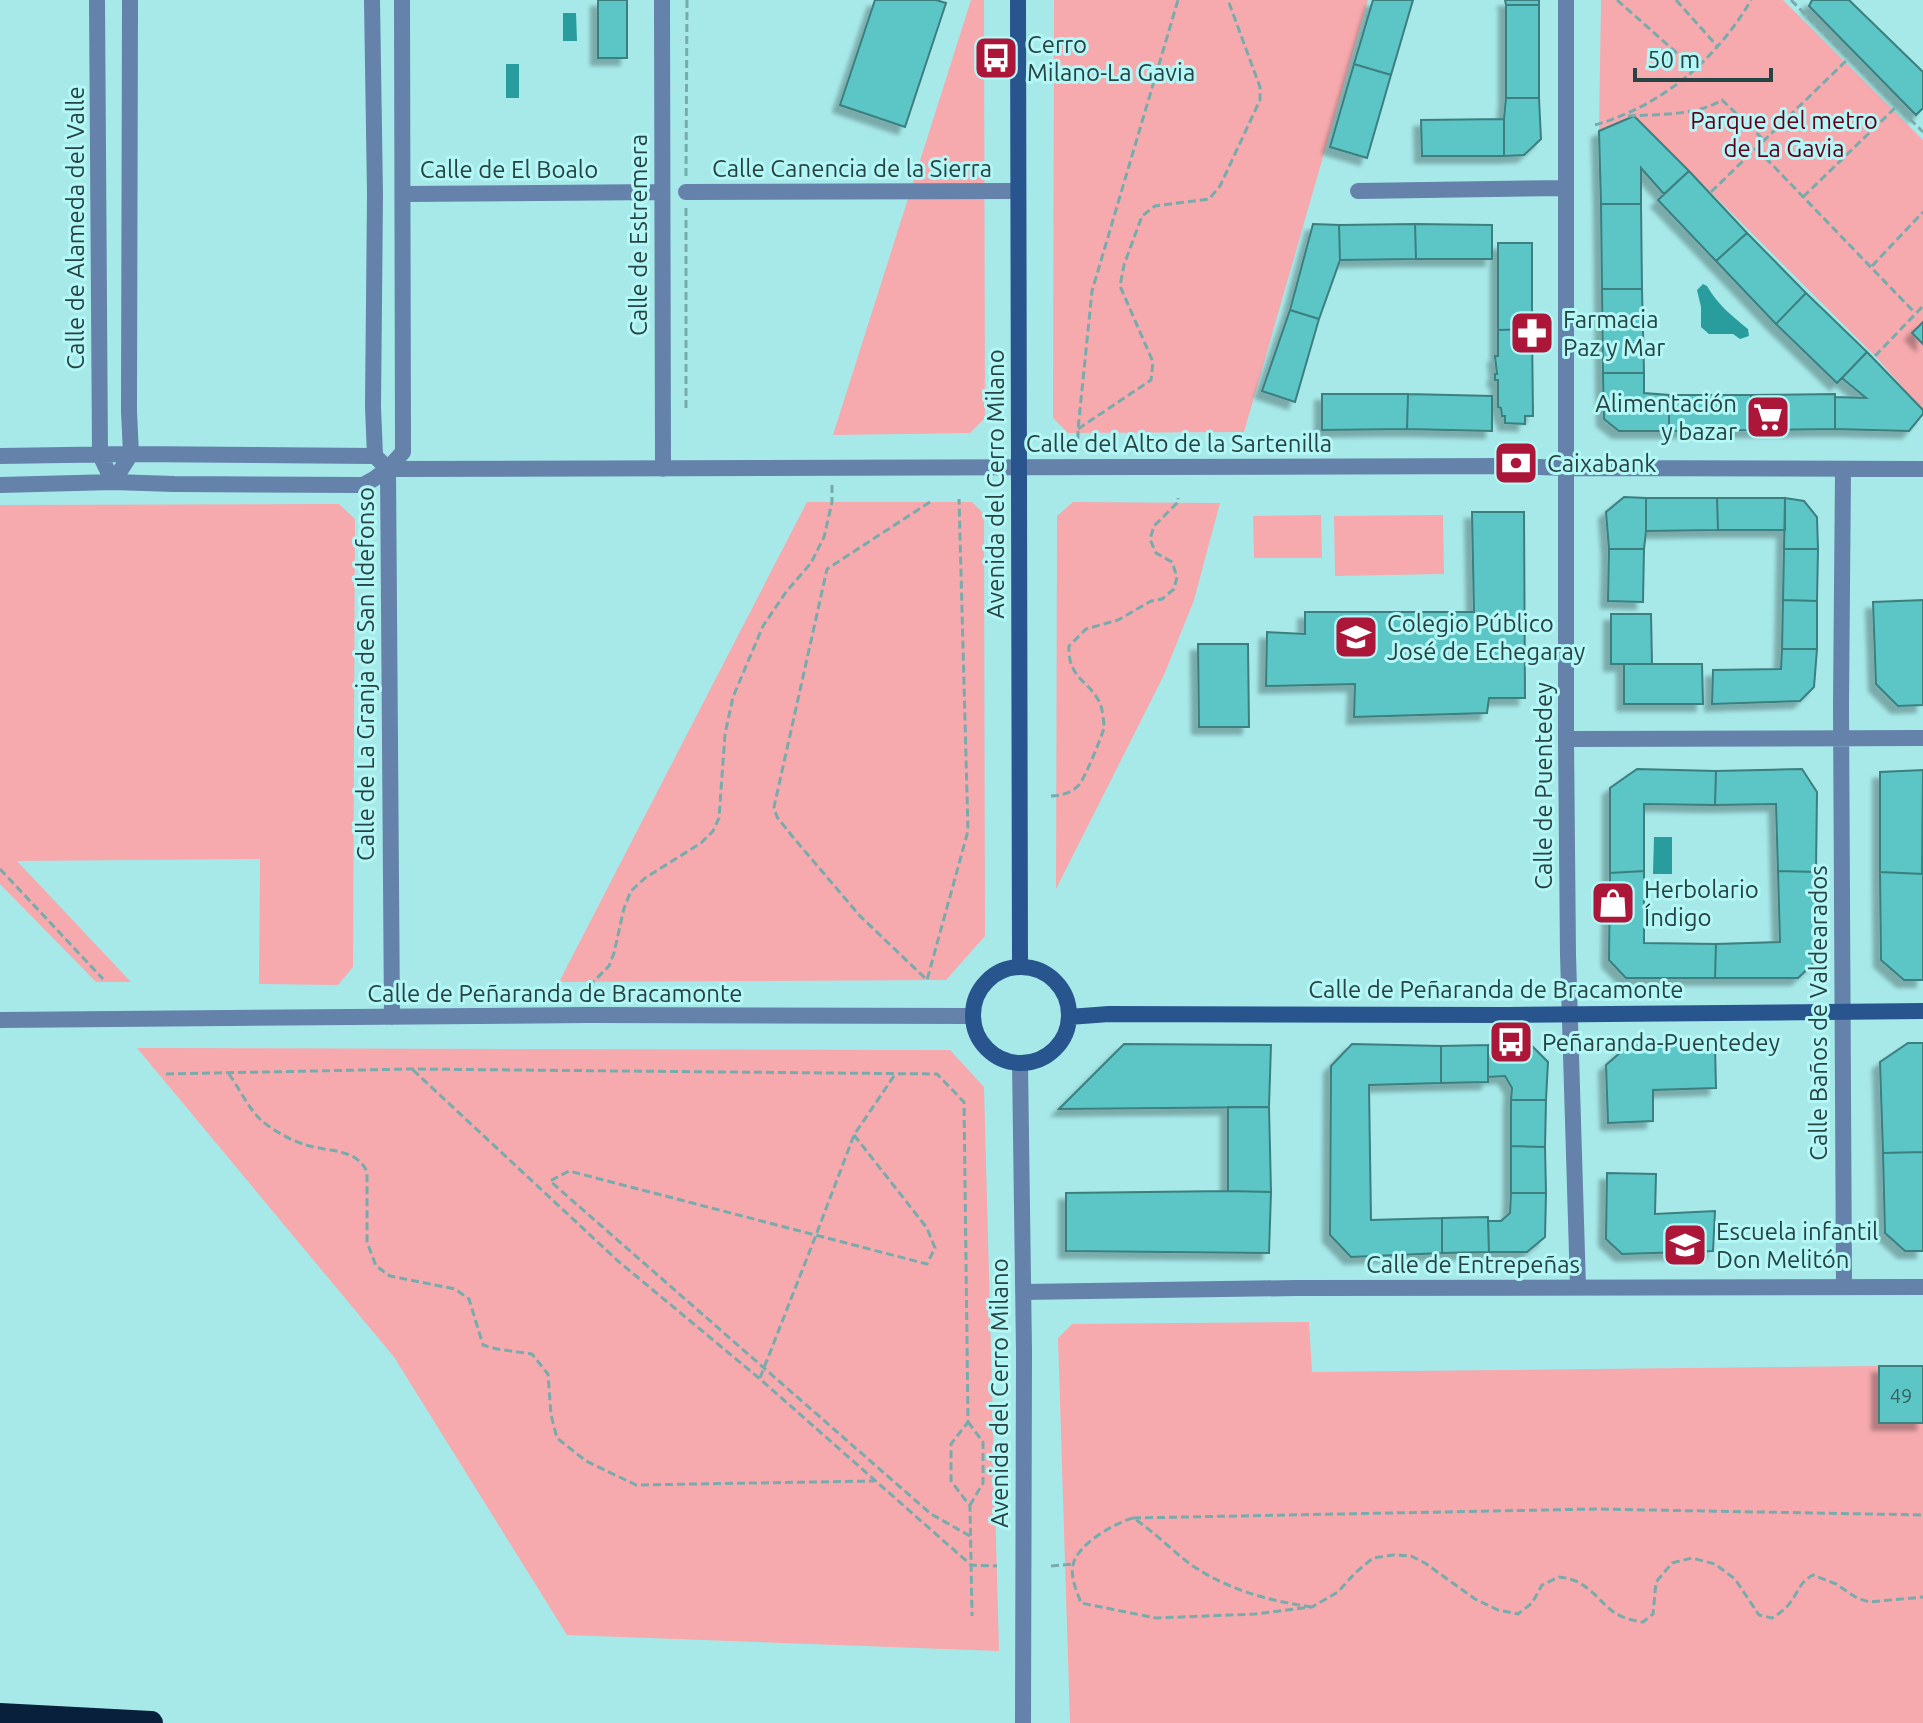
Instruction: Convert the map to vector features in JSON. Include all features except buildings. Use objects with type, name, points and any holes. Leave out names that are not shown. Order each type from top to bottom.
[{"type":"highway","points":[[0,1715],[151,1723]]},
{"type":"main road","name":"Avenida del Cerro Milano","points":[[1018,0],[1020,967]]},
{"type":"main road","points":[[1020,967],[1050,976],[1067,1001],[1069,1017],[1062,1041],[1054,1050],[1044,1057],[1020,1063],[1005,1061],[991,1053],[981,1042],[972,1016],[975,1001],[984,986],[994,976],[1020,967]]},
{"type":"main road","name":"Calle de Peñaranda de Bracamonte","points":[[1069,1017],[1109,1014],[1923,1011]]},
{"type":"street","name":"Calle de Alameda del Valle","points":[[97,0],[100,455]]},
{"type":"street","points":[[113,482],[131,454],[130,0]]},
{"type":"street","name":"Calle de La Granja de San Ildefonso","points":[[372,0],[375,456]]},
{"type":"street","name":"Calle de La Granja de San Ildefonso","points":[[392,1017],[388,469],[403,452],[402,0]]},
{"type":"street","name":"Calle de Estremera","points":[[662,0],[663,469]]},
{"type":"street","name":"Calle de Puentedey","points":[[1566,0],[1568,1013],[1578,1287]]},
{"type":"street","points":[[1358,191],[1566,188]]},
{"type":"street","name":"Calle Canencia de la Sierra","points":[[686,192],[1018,191]]},
{"type":"street","name":"Calle de El Boalo","points":[[404,194],[662,192]]},
{"type":"street","points":[[100,455],[113,482]]},
{"type":"street","points":[[0,456],[375,456],[388,469]]},
{"type":"street","name":"Calle del Alto de la Sartenilla","points":[[0,485],[113,482],[363,485],[388,469],[1509,466],[1923,469]]},
{"type":"street","name":"Calle Baños de Valdearados","points":[[1843,470],[1844,1287]]},
{"type":"street","points":[[1566,739],[1923,738]]},
{"type":"street","name":"Calle de Peñaranda de Bracamonte","points":[[0,1020],[588,1015],[972,1016]]},
{"type":"street","name":"Avenida del Cerro Milano","points":[[1020,1063],[1023,1723]]},
{"type":"street","name":"Calle de Entrepeñas","points":[[1023,1292],[1296,1288],[1923,1287]]},
{"type":"path","points":[[1078,439],[1092,291],[1178,0]]},
{"type":"path","points":[[1078,429],[1151,380],[1153,362],[1120,286],[1124,265],[1142,216],[1155,206],[1209,199],[1220,186],[1260,100],[1260,87],[1228,0]]},
{"type":"path","points":[[1617,0],[1696,70]]},
{"type":"path","points":[[1676,0],[1718,47]]},
{"type":"path","points":[[1595,125],[1624,116],[1652,102],[1696,70],[1736,25],[1751,0]]},
{"type":"path","points":[[1791,0],[1923,132]]},
{"type":"path","points":[[1711,192],[1849,58]]},
{"type":"path","points":[[1624,116],[1710,107],[1722,100],[1765,141]]},
{"type":"path","points":[[1803,197],[1897,106]]},
{"type":"path","points":[[1757,149],[1915,313]]},
{"type":"path","points":[[1872,266],[1923,212]]},
{"type":"path","points":[[1875,356],[1923,306]]},
{"type":"path","points":[[588,1015],[593,982],[609,966],[631,891],[645,878],[701,843],[713,831],[719,818],[725,734],[733,697],[763,626],[811,563],[824,537],[832,502],[831,468]]},
{"type":"path","points":[[1051,796],[1069,793],[1081,784],[1104,727],[1102,708],[1095,693],[1077,676],[1068,659],[1069,646],[1086,629],[1118,620],[1151,601],[1162,599],[1174,589],[1177,577],[1172,562],[1156,553],[1150,539],[1154,526],[1178,502],[1178,498]]},
{"type":"path","points":[[930,502],[827,569],[774,807],[777,817],[860,916],[927,980],[968,831],[959,499]]},
{"type":"path","points":[[0,869],[103,979]]},
{"type":"path","points":[[412,1069],[618,1261],[760,1379],[971,1565],[997,1566]]},
{"type":"path","points":[[166,1074],[412,1069],[937,1074],[964,1102],[968,1422],[983,1442],[983,1483],[970,1506],[972,1616]]},
{"type":"path","points":[[229,1073],[260,1119],[289,1138],[356,1157],[363,1163],[367,1172],[367,1242],[376,1266],[390,1276],[455,1289],[469,1299],[483,1345],[532,1354],[548,1374],[551,1415],[557,1438],[586,1461],[636,1485],[874,1481]]},
{"type":"path","points":[[760,1379],[854,1135],[896,1073]]},
{"type":"path","points":[[854,1135],[927,1228],[935,1248],[927,1264],[569,1171],[550,1181],[931,1514],[970,1536]]},
{"type":"path","points":[[968,1422],[951,1444],[951,1481],[970,1506]]},
{"type":"path","points":[[1923,1515],[1596,1509],[1133,1518],[1117,1523],[1083,1548],[1073,1564],[1075,1587],[1081,1603],[1156,1618],[1255,1614],[1312,1607],[1338,1592],[1373,1558],[1393,1555],[1411,1556],[1475,1599],[1498,1610],[1518,1614],[1532,1603],[1542,1585],[1559,1577],[1577,1582],[1611,1612],[1643,1622],[1653,1614],[1656,1582],[1672,1563],[1692,1558],[1715,1564],[1735,1579],[1759,1615],[1772,1618],[1792,1602],[1804,1579],[1813,1575],[1869,1602],[1923,1597]]},
{"type":"path","points":[[1133,1518],[1192,1565],[1221,1582],[1276,1602],[1312,1607]]},
{"type":"path","points":[[1051,1566],[1073,1564]]},
{"type":"green space","points":[[971,0],[984,0],[985,418],[970,433],[833,435]]},
{"type":"green space","points":[[1054,0],[1368,0],[1244,432],[1068,433],[1053,418]]},
{"type":"green space","name":"Parque del metro de La Gavia","points":[[1601,0],[1783,0],[1923,140],[1923,410],[1875,356],[1634,116],[1599,131]]},
{"type":"green space","points":[[807,502],[972,502],[984,514],[985,936],[946,980],[559,982]]},
{"type":"green space","points":[[1073,502],[1220,503],[1194,600],[1164,675],[1056,889],[1057,516]]},
{"type":"green space","points":[[339,504],[355,519],[353,967],[338,985],[259,984],[260,859],[17,861],[131,982],[96,982],[0,884],[0,505]]},
{"type":"green space","points":[[1321,515],[1322,558],[1254,558],[1253,516]]},
{"type":"green space","points":[[1443,515],[1444,574],[1335,576],[1334,516]]},
{"type":"green space","points":[[137,1048],[950,1050],[984,1087],[999,1651],[567,1635],[394,1357]]},
{"type":"green space","points":[[1309,1322],[1312,1372],[1879,1366],[1879,1423],[1923,1423],[1923,1723],[1070,1723],[1058,1338],[1072,1324]]},
{"type":"water","points":[[563,13],[576,13],[577,41],[563,41]]},
{"type":"water","points":[[506,64],[519,64],[519,98],[506,98]]},
{"type":"water","points":[[1703,284],[1748,329],[1749,336],[1740,339],[1733,334],[1709,334],[1701,327],[1697,290]]},
{"type":"water","points":[[1654,837],[1672,837],[1672,874],[1653,874]]},
{"type":"place","name":"Cerro Milano-La Gavia","points":[[996,58]]},
{"type":"place","name":"Farmacia Paz y Mar","points":[[1532,333]]},
{"type":"place","name":"Alimentación y bazar","points":[[1768,417]]},
{"type":"place","name":"Caixabank","points":[[1516,463]]},
{"type":"place","name":"Colegio Público José de Echegaray","points":[[1356,637]]},
{"type":"place","name":"Herbolario Índigo","points":[[1613,903]]},
{"type":"place","name":"Peñaranda-Puentedey","points":[[1511,1042]]},
{"type":"place","name":"Escuela infantil Don Melitón","points":[[1685,1245]]}]
